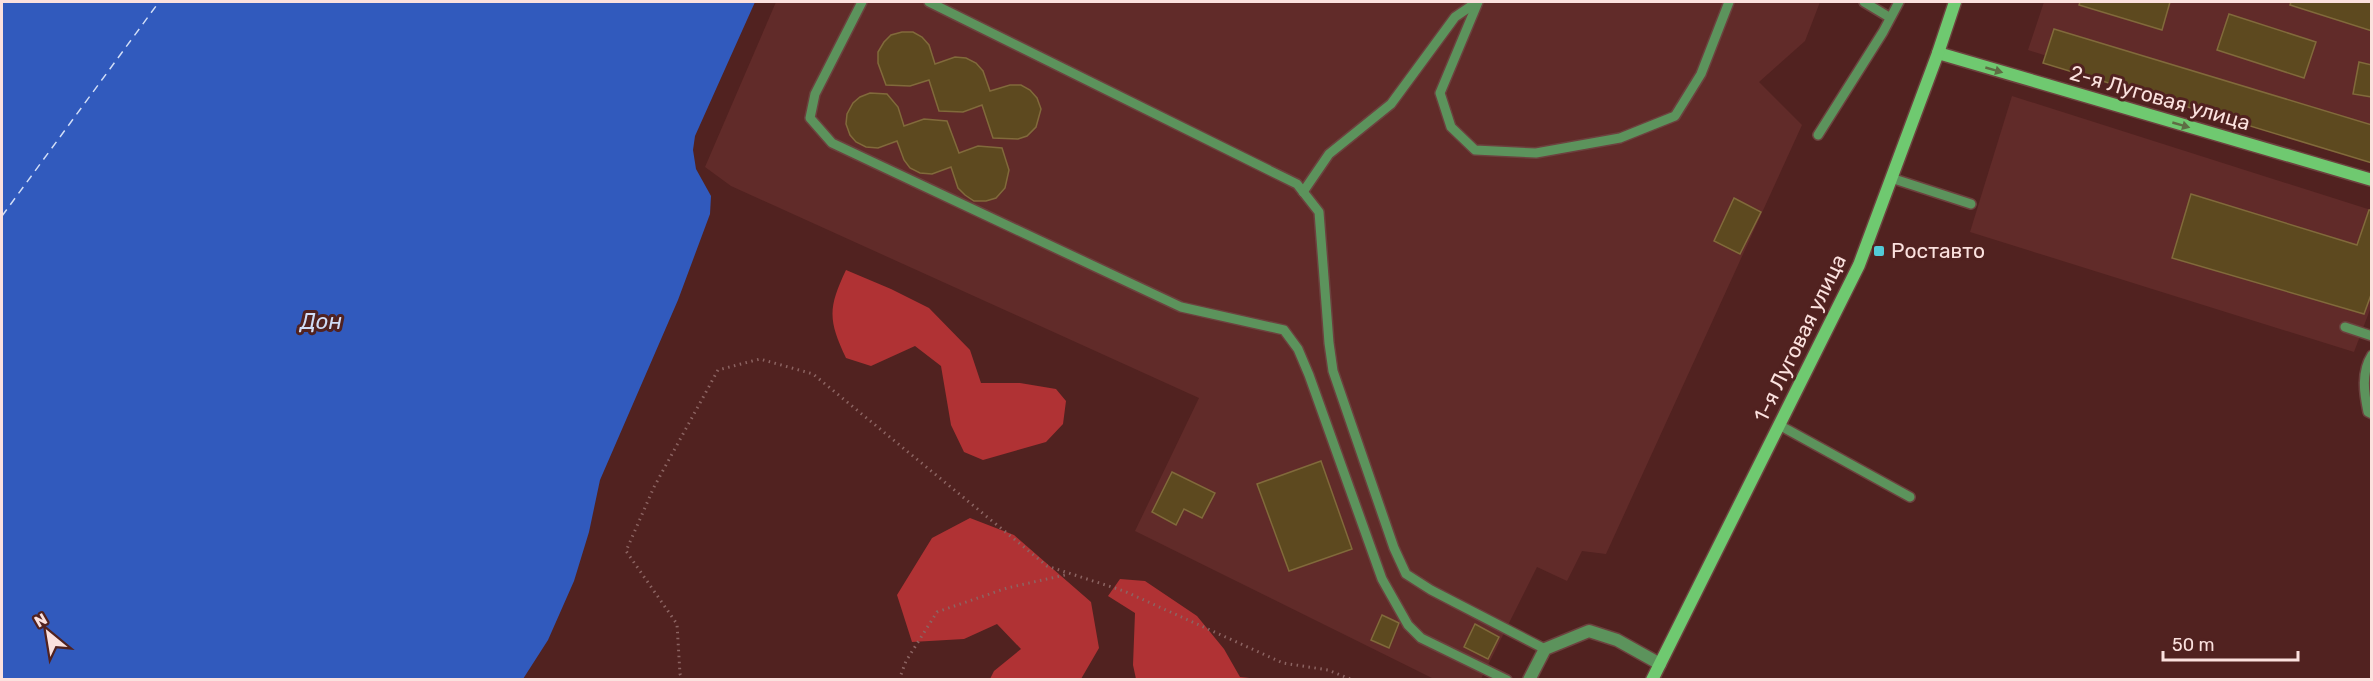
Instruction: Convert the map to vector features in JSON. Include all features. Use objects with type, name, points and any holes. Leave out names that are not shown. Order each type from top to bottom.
[{"type":"main road","name":"1-я Луговая улица","points":[[1652,680],[1859,265],[1938,54],[1955,2]]},
{"type":"main road","name":"2-я Луговая улица","points":[[1938,54],[2372,180]]},
{"type":"street","points":[[1528,680],[1545,649],[1589,631],[1617,640],[1660,664]]},
{"type":"lane","points":[[862,2],[815,94],[810,118],[832,143],[1181,307],[1284,330],[1298,349],[1310,375],[1382,579],[1408,626],[1421,638],[1507,680]]},
{"type":"lane","points":[[929,2],[1297,184],[1319,212],[1333,371],[1394,548],[1406,574],[1431,590],[1545,649]]},
{"type":"lane","points":[[1303,192],[1329,154],[1390,104],[1455,17],[1478,2]]},
{"type":"lane","points":[[1478,2],[1440,93],[1451,127],[1475,150],[1536,153],[1620,138],[1675,116],[1701,74],[1730,2]]},
{"type":"lane","points":[[1864,2],[1890,17]]},
{"type":"lane","points":[[1818,135],[1884,32],[1899,2]]},
{"type":"lane","points":[[1892,178],[1971,204]]},
{"type":"lane","points":[[2345,327],[2372,336]]},
{"type":"lane","points":[[2372,355],[2367,363],[2364,393],[2368,412],[2372,414]]},
{"type":"lane","points":[[1779,425],[1910,497]]},
{"type":"path","points":[[684,680],[680,674],[677,624],[626,551],[654,487],[718,370],[760,359],[813,374],[1047,566],[1124,591],[1282,663],[1328,670],[1353,680]]},
{"type":"path","points":[[899,680],[906,661],[937,612],[1007,588],[1070,573]]},
{"type":"shaded area","points":[[776,2],[1820,2],[1805,41],[1759,82],[1802,125],[1606,554],[1582,551],[1567,581],[1537,567],[1481,679],[1434,679],[1135,531],[1199,398],[731,186],[705,167]]},
{"type":"shaded area","points":[[2044,2],[2371,2],[2371,159],[2028,50]]},
{"type":"shaded area","points":[[2012,96],[2371,210],[2371,307],[2354,352],[1970,232]]},
{"type":"shaded area","points":[[846,270],[929,308],[970,350],[981,383],[1020,383],[1056,389],[1066,401],[1063,424],[1046,442],[983,460],[964,452],[951,425],[941,366],[915,346],[871,366],[846,358],[836,334],[832,314],[836,294]]},
{"type":"shaded area","points":[[970,518],[1014,535],[1091,602],[1099,648],[1081,679],[990,679],[994,671],[1021,649],[997,624],[964,639],[912,642],[897,595],[932,538]]},
{"type":"shaded area","points":[[1120,579],[1145,581],[1197,616],[1224,649],[1240,677],[1259,679],[1136,679],[1133,665],[1135,613],[1108,596]]},
{"type":"water","name":"Дон","points":[[2,2],[755,2],[695,136],[693,150],[696,169],[711,196],[710,214],[678,300],[600,480],[589,532],[574,581],[548,640],[523,679],[2,679]]},
{"type":"building","points":[[2080,2],[2170,2],[2162,30],[2079,5]]},
{"type":"building","points":[[2291,2],[2372,2],[2372,31],[2290,5]]},
{"type":"building","points":[[2229,14],[2316,42],[2304,78],[2217,50]]},
{"type":"building","points":[[2054,29],[2372,125],[2372,163],[2043,63]]},
{"type":"building","points":[[913,32],[922,37],[929,45],[935,64],[955,57],[966,58],[976,63],[983,71],[990,91],[1010,85],[1021,85],[1030,90],[1037,98],[1041,109],[1036,127],[1027,136],[1018,139],[993,138],[982,105],[963,112],[939,111],[929,80],[910,86],[886,85],[878,63],[878,52],[891,35]]},
{"type":"building","points":[[2359,62],[2372,65],[2372,97],[2353,94]]},
{"type":"building","points":[[870,93],[887,94],[898,107],[904,126],[924,119],[947,121],[959,153],[978,146],[1002,148],[1009,170],[1005,188],[996,198],[974,201],[958,188],[951,167],[932,174],[920,173],[910,168],[904,160],[897,141],[878,148],[866,147],[856,142],[850,135],[846,124],[847,114],[853,103]]},
{"type":"building","points":[[2191,194],[2357,245],[2369,210],[2372,210],[2372,292],[2364,314],[2172,258]]},
{"type":"building","points":[[1734,198],[1761,212],[1740,254],[1714,241]]},
{"type":"building","points":[[1321,461],[1352,549],[1289,571],[1257,484]]},
{"type":"building","points":[[1172,472],[1215,493],[1202,518],[1184,509],[1176,525],[1152,512]]},
{"type":"building","points":[[1382,615],[1399,623],[1389,648],[1371,640]]},
{"type":"building","points":[[1475,624],[1499,637],[1488,659],[1464,647]]},
{"type":"ferry route","points":[[2,216],[159,2]]},
{"type":"place","name":"Роставто","points":[[1879,251]]}]
